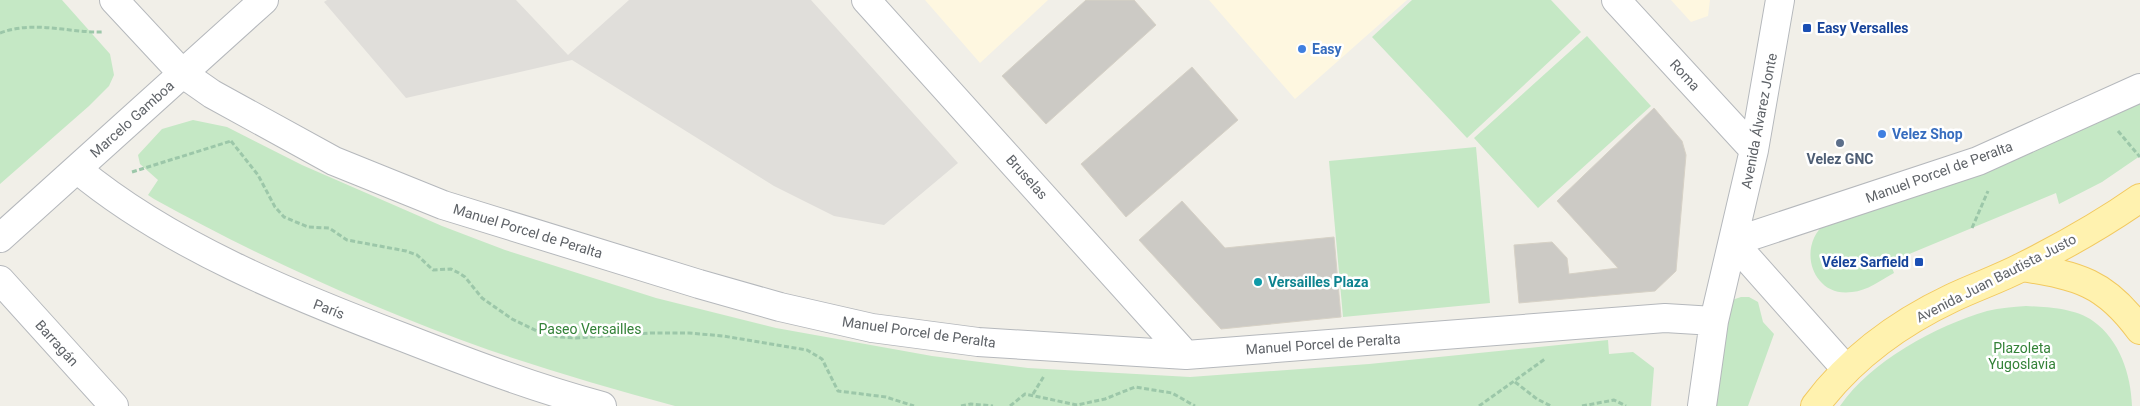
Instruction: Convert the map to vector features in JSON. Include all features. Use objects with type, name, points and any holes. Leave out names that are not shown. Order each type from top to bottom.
[{"type":"main road","name":"Avenida Juan Bautista Justo","points":[[1815,406],[1846,369],[1878,342],[1950,299],[2022,267],[2110,219],[2140,198]]},
{"type":"main road","points":[[2022,267],[2068,275],[2102,289],[2126,311],[2140,330]]},
{"type":"street","name":"Manuel Porcel de Peralta","points":[[114,0],[182,74],[212,94],[334,161],[434,202],[699,284],[780,307],[872,328],[978,342],[1186,355],[1665,318],[1714,321]]},
{"type":"street","name":"Marcelo Gamboa","points":[[0,238],[264,0]]},
{"type":"street","name":"Bruselas","points":[[866,0],[1186,355]]},
{"type":"street","name":"Roma","points":[[1616,0],[1754,150]]},
{"type":"street","name":"Avenida Álvarez Jonte","points":[[1702,406],[1714,321],[1754,150],[1780,0]]},
{"type":"street","name":"Manuel Porcel de Peralta","points":[[1733,242],[1978,161],[2140,88]]},
{"type":"street","name":"París","points":[[76,169],[130,211],[310,302],[442,352],[602,406]]},
{"type":"street","points":[[1733,242],[1846,369]]},
{"type":"street","name":"Barragán","points":[[0,280],[114,406]]},
{"type":"path","points":[[0,34],[30,28],[92,33],[142,31]]},
{"type":"path","points":[[212,94],[231,141],[258,175],[275,207],[284,217],[308,227],[329,228],[347,240],[406,251],[417,255],[433,270],[451,270],[465,277],[482,298],[512,319],[539,332],[576,338],[650,332],[689,333],[723,336],[807,350],[822,359],[838,391],[886,397],[914,406]]},
{"type":"path","points":[[104,192],[130,172],[231,141]]},
{"type":"path","points":[[1972,228],[1988,191]]},
{"type":"path","points":[[1479,406],[1515,382],[1547,357],[1557,326]]},
{"type":"path","points":[[1515,382],[1537,399],[1550,406]]},
{"type":"path","points":[[1010,406],[1025,394],[1077,405],[1105,399],[1135,387],[1172,393],[1195,406]]},
{"type":"path","points":[[1582,406],[1614,400],[1626,406]]},
{"type":"path","points":[[961,406],[971,404],[993,406]]},
{"type":"shaded area","points":[[327,0],[516,0],[568,55],[629,0],[811,0],[958,163],[884,225],[834,216],[774,186],[572,60],[406,98],[324,2]]},
{"type":"shaded area","points":[[925,0],[1048,0],[980,63]]},
{"type":"shaded area","name":"Easy","points":[[1209,0],[1407,0],[1295,99]]},
{"type":"shaded area","points":[[1671,0],[1710,0],[1708,16],[1691,22]]},
{"type":"green space","points":[[0,0],[62,0],[110,54],[114,75],[109,86],[89,106],[0,184]]},
{"type":"green space","points":[[1412,0],[1551,0],[1581,32],[1467,138],[1372,37]]},
{"type":"green space","points":[[1587,36],[1651,106],[1538,208],[1474,138]]},
{"type":"green space","points":[[2140,94],[2140,156],[2102,182],[2059,204],[2056,193],[1890,262],[1894,273],[1863,290],[1838,292],[1827,287],[1818,279],[1810,257],[1812,244],[1817,233],[1826,223]]},
{"type":"green space","name":"Paseo Versailles","points":[[193,120],[227,127],[302,165],[442,226],[505,250],[656,298],[776,328],[932,356],[1028,368],[1190,377],[1369,364],[1608,340],[1609,354],[1633,352],[1654,368],[1651,406],[675,406],[512,358],[403,317],[277,262],[154,199],[148,195],[158,180],[140,164],[138,155],[162,129]]},
{"type":"green space","points":[[1476,147],[1490,303],[1343,317],[1329,161]]},
{"type":"green space","points":[[1741,297],[1749,297],[1758,302],[1763,322],[1774,334],[1748,406],[1710,406],[1729,301]]},
{"type":"green space","name":"Plazoleta Yugoslavia","points":[[2026,306],[2061,309],[2078,313],[2093,321],[2102,329],[2117,348],[2122,359],[2129,382],[2132,406],[1840,406],[1869,374],[1906,347],[1926,336],[1987,311]]},
{"type":"building","points":[[1086,0],[1134,0],[1156,25],[1046,124],[1002,76]]},
{"type":"building","points":[[1192,67],[1238,120],[1126,217],[1081,164]]},
{"type":"building","points":[[1654,108],[1682,141],[1686,155],[1676,271],[1655,291],[1519,303],[1514,245],[1552,242],[1567,258],[1569,274],[1618,268],[1557,201]]},
{"type":"building","name":"Versailles Plaza","points":[[1182,201],[1225,248],[1334,237],[1341,317],[1221,329],[1139,240]]},
{"type":"place","name":"Easy Versalles","points":[[1807,28]]},
{"type":"place","name":"Easy","points":[[1302,49]]},
{"type":"place","name":"Velez Shop","points":[[1882,134]]},
{"type":"place","name":"Velez GNC","points":[[1840,143]]},
{"type":"place","name":"Vélez Sarfield","points":[[1919,262]]},
{"type":"place","name":"Versailles Plaza","points":[[1258,282]]}]
